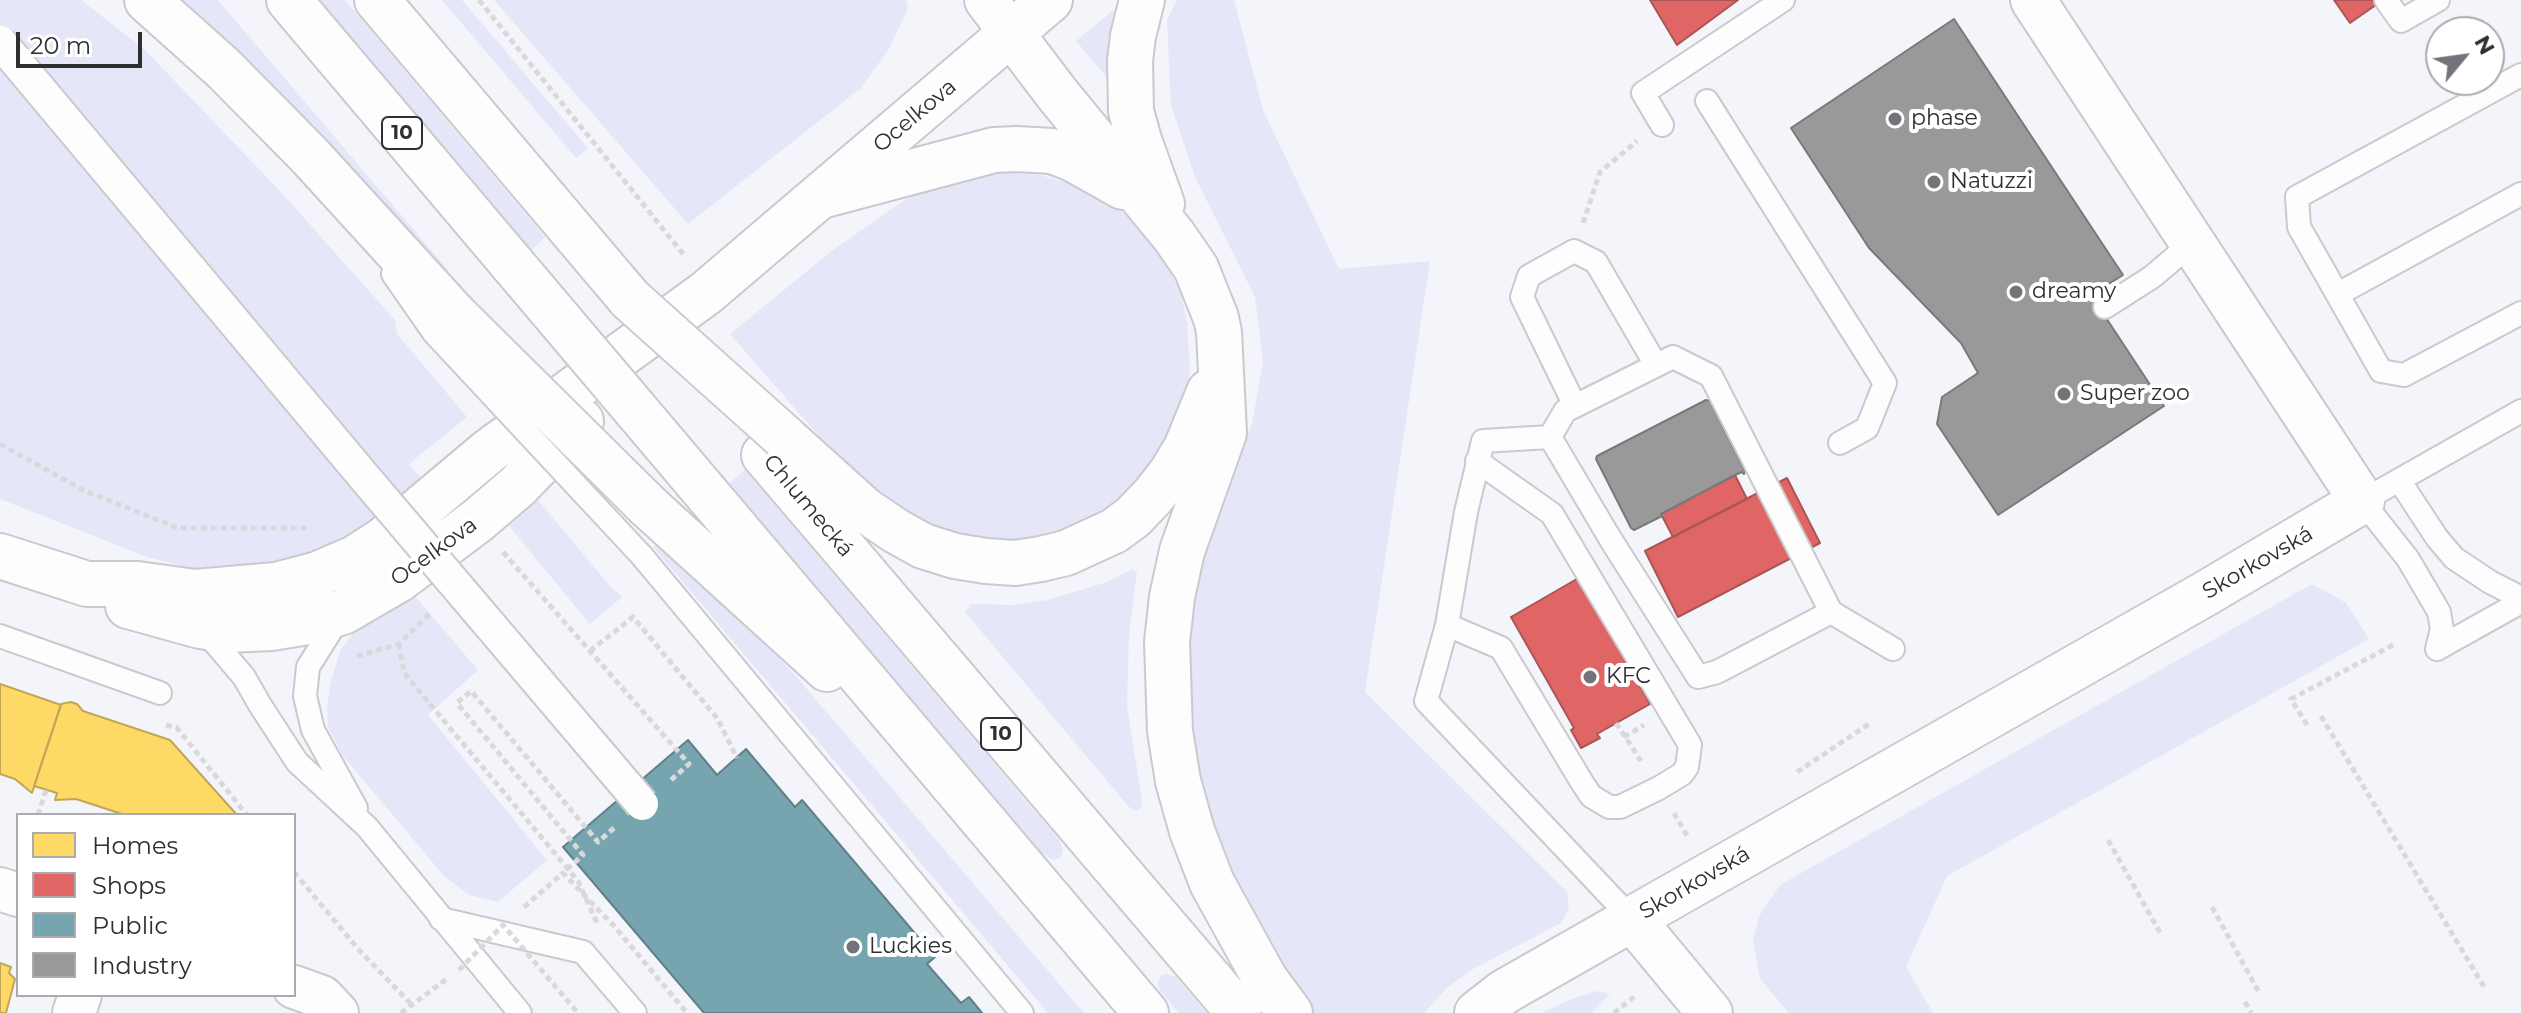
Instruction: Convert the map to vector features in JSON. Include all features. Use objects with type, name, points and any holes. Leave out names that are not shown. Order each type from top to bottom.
[{"type":"main road","name":"10","points":[[147,0],[223,68],[309,155],[445,324],[658,544],[950,781]]},
{"type":"main road","name":"10","points":[[289,0],[1146,1013]]},
{"type":"main road","name":"10","points":[[377,0],[630,299],[774,446]]},
{"type":"main road","name":"Ocelkova","points":[[87,584],[137,584],[195,592],[253,588],[318,574],[355,558],[383,540],[696,276],[821,196],[999,17],[1050,0]]},
{"type":"main road","points":[[1142,0],[1130,61],[1131,111],[1174,236]]},
{"type":"main road","points":[[2033,0],[2192,243],[2381,491]]},
{"type":"main road","points":[[999,17],[1058,95],[1174,236],[1196,268],[1212,304],[1219,332],[1224,433],[1182,551],[1172,597],[1167,642],[1170,731],[1178,781],[1192,831],[1212,883],[1259,969],[1290,1013]]},
{"type":"main road","points":[[821,196],[994,150],[1035,148],[1073,159],[1145,200]]},
{"type":"main road","name":"Ocelkova","points":[[0,556],[87,584],[117,603],[200,626],[227,630],[271,628],[343,612],[425,561],[487,533],[518,486],[696,276]]},
{"type":"main road","points":[[774,446],[896,531],[923,546],[986,561],[1015,563],[1041,559],[1066,553],[1114,531],[1153,496],[1186,448],[1221,364]]},
{"type":"main road","name":"Chlumecká","points":[[774,446],[1239,1013]]},
{"type":"main road","name":"Skorkovská","points":[[1477,1013],[1504,992],[2381,491]]},
{"type":"main road","points":[[1632,919],[1710,1013]]},
{"type":"street","points":[[0,42],[642,804]]},
{"type":"street","points":[[296,988],[322,997],[337,1013]]},
{"type":"lane","points":[[1662,125],[1643,93],[1783,0]]},
{"type":"lane","points":[[2386,0],[2401,21],[2438,0]]},
{"type":"lane","points":[[2521,75],[2297,197],[2299,227],[2381,371],[2404,375],[2521,313]]},
{"type":"lane","points":[[1707,101],[1885,383],[1867,428],[1840,443]]},
{"type":"lane","points":[[2338,294],[2521,194]]},
{"type":"lane","points":[[2105,307],[2152,277],[2192,243]]},
{"type":"lane","points":[[1575,406],[1522,297],[1529,276],[1574,251],[1596,262],[1656,365]]},
{"type":"lane","points":[[1550,437],[1565,411],[1673,357],[1711,376],[1831,612],[1893,649]]},
{"type":"lane","points":[[2381,491],[2521,411]]},
{"type":"lane","points":[[1550,437],[1698,677],[1717,672],[1831,612]]},
{"type":"lane","points":[[1550,437],[1483,441],[1466,512],[1447,625],[1426,701],[1632,919]]},
{"type":"lane","points":[[1447,625],[1501,648],[1591,796],[1609,807],[1620,807],[1659,788],[1682,774],[1687,767],[1690,745],[1552,514],[1477,461]]},
{"type":"lane","points":[[2381,491],[2437,538],[2454,558],[2521,600],[2437,649],[2442,629],[2439,612],[2408,559],[2381,491]]},
{"type":"lane","points":[[658,544],[1022,1013]]},
{"type":"lane","points":[[137,584],[182,608],[200,626],[244,677],[297,762],[367,827],[520,1013]]},
{"type":"lane","points":[[343,612],[308,667],[305,696],[313,730],[367,827]]},
{"type":"lane","points":[[0,636],[160,693]]},
{"type":"lane","points":[[441,919],[583,952],[635,1013]]},
{"type":"path","points":[[479,0],[696,276]]},
{"type":"path","points":[[1574,251],[1600,172],[1640,139]]},
{"type":"path","points":[[0,444],[85,491],[178,528],[317,527]]},
{"type":"path","points":[[487,533],[689,764]]},
{"type":"path","points":[[590,651],[633,617],[717,718],[737,758]]},
{"type":"path","points":[[346,659],[399,644],[404,673],[578,881],[597,924]]},
{"type":"path","points":[[2307,725],[2291,699],[2395,644]]},
{"type":"path","points":[[515,915],[583,855],[457,703],[471,691],[598,842],[642,804]]},
{"type":"path","points":[[2321,716],[2486,990]]},
{"type":"path","points":[[1616,723],[1646,768]]},
{"type":"path","points":[[177,728],[245,813]]},
{"type":"path","points":[[39,813],[46,790]]},
{"type":"path","points":[[1670,806],[1694,847]]},
{"type":"path","points":[[2108,840],[2162,936]]},
{"type":"path","points":[[563,873],[614,926],[687,1013]]},
{"type":"path","points":[[296,874],[359,950],[412,1005]]},
{"type":"path","points":[[2212,907],[2260,994]]},
{"type":"path","points":[[401,1013],[459,970],[503,925],[578,1013]]},
{"type":"path","points":[[1614,1013],[1635,996]]},
{"type":"path","points":[[2245,1002],[2251,1013]]},
{"type":"shaded area","points":[[0,0],[81,0],[144,49],[280,191],[395,320],[397,334],[467,417],[409,464],[427,485],[361,533],[281,566],[199,570],[147,557],[0,499]]},
{"type":"shaded area","points":[[177,0],[218,0],[448,270],[443,275]]},
{"type":"shaded area","points":[[318,0],[345,0],[545,237],[531,251]]},
{"type":"shaded area","points":[[442,0],[462,0],[588,148],[576,158]]},
{"type":"shaded area","points":[[494,0],[906,0],[908,8],[889,49],[861,88],[688,224]]},
{"type":"shaded area","points":[[1177,0],[1234,0],[1263,110],[1339,269],[1430,261],[1365,692],[1567,892],[1569,908],[1561,923],[1473,969],[1448,987],[1424,1013],[1310,1013],[1239,896],[1196,791],[1182,679],[1204,528],[1252,424],[1263,361],[1255,297],[1195,177],[1171,105],[1167,20]]},
{"type":"shaded area","points":[[1113,10],[1117,14],[1109,74],[1105,75],[1076,41]]},
{"type":"shaded area","points":[[997,171],[1040,175],[1088,189],[1127,216],[1155,247],[1180,290],[1187,322],[1190,367],[1187,398],[1152,476],[1095,522],[1019,544],[937,534],[859,482],[730,334],[833,250],[906,199],[951,182]]},
{"type":"shaded area","points":[[745,470],[1060,841],[1063,851],[1060,858],[1053,860],[1042,853],[728,484]]},
{"type":"shaded area","points":[[538,500],[622,597],[590,624],[509,526]]},
{"type":"shaded area","points":[[661,541],[794,674],[1084,1013],[1048,1013],[653,547]]},
{"type":"shaded area","points":[[1132,569],[1137,572],[1129,633],[1127,706],[1142,800],[1142,806],[1137,811],[1129,807],[965,612],[971,604],[1014,605],[1048,600],[1107,582]]},
{"type":"shaded area","points":[[2312,584],[2346,603],[2369,639],[1947,876],[1906,967],[1933,1013],[1789,1013],[1760,979],[1753,941],[1759,916],[1780,885]]},
{"type":"shaded area","points":[[414,595],[478,670],[428,715],[547,860],[498,902],[469,895],[444,876],[343,756],[328,727],[330,684],[341,649],[353,634]]},
{"type":"shaded area","points":[[1165,974],[1176,977],[1207,1013],[1179,1013],[1157,984]]},
{"type":"shaded area","points":[[1597,991],[1610,994],[1591,1013],[1542,1013],[1569,1000]]},
{"type":"building: Homes","points":[[0,684],[61,705],[32,793],[15,779],[0,774]]},
{"type":"building: Homes","points":[[71,702],[83,711],[170,740],[235,813],[119,813],[76,799],[55,800],[57,793],[34,786],[61,704]]},
{"type":"building: Homes","points":[[0,963],[11,967],[9,973],[15,979],[6,1013],[0,1013]]},
{"type":"building: Shops","points":[[1650,0],[1738,0],[1677,45]]},
{"type":"building: Shops","points":[[2334,0],[2383,0],[2350,23]]},
{"type":"building: Shops","points":[[1735,475],[1747,499],[1673,537],[1661,514]]},
{"type":"building: Shops","points":[[1787,478],[1820,543],[1678,617],[1645,551]]},
{"type":"building: Shops","name":"KFC","points":[[1582,576],[1623,648],[1619,650],[1650,704],[1597,734],[1600,738],[1581,748],[1571,730],[1574,728],[1511,617]]},
{"type":"building: Public","points":[[688,740],[717,775],[746,749],[795,807],[802,800],[935,957],[927,964],[961,1003],[969,997],[982,1013],[704,1013],[563,847]]},
{"type":"building: Industry","points":[[1954,19],[2123,275],[2091,295],[2164,406],[1998,515],[1937,424],[1942,397],[1978,373],[1961,343],[1869,248],[1791,128]]},
{"type":"building: Industry","points":[[1706,400],[1710,401],[1744,474],[1735,475],[1634,530],[1597,456]]},
{"type":"place","name":"phase","points":[[1895,119]]},
{"type":"place","name":"Natuzzi","points":[[1934,182]]},
{"type":"place","name":"dreamy","points":[[2016,292]]},
{"type":"place","name":"Super zoo","points":[[2064,394]]},
{"type":"place","name":"KFC","points":[[1590,677]]},
{"type":"place","name":"Luckies","points":[[853,947]]}]
